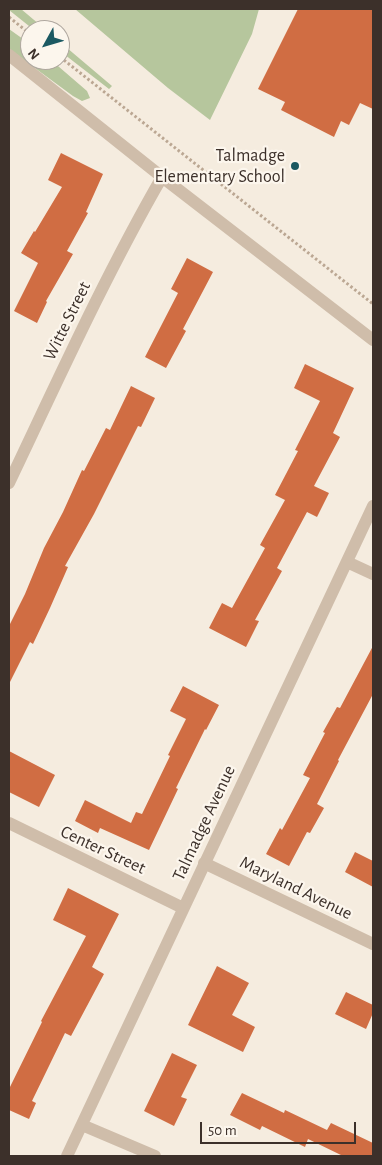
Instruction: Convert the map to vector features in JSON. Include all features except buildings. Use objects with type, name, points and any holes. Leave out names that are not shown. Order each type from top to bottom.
[{"type":"street","points":[[9,55],[162,177],[373,340]]},
{"type":"street","name":"Witte Street","points":[[9,483],[77,338],[129,235],[162,177]]},
{"type":"street","name":"Talmadge Avenue","points":[[67,1156],[373,506]]},
{"type":"street","points":[[348,562],[373,574]]},
{"type":"street","name":"Center Street","points":[[9,823],[183,908]]},
{"type":"street","name":"Maryland Avenue","points":[[204,863],[373,944]]},
{"type":"street","points":[[82,1125],[155,1156]]},
{"type":"path","points":[[9,17],[20,26]]},
{"type":"path","points":[[70,65],[373,304]]},
{"type":"green space","points":[[21,9],[34,20],[22,20],[9,10]]},
{"type":"green space","points":[[75,9],[259,9],[252,34],[210,120],[168,88]]},
{"type":"green space","points":[[9,29],[20,37],[20,57],[9,49]]},
{"type":"green space","points":[[70,50],[112,86],[109,89],[70,59]]},
{"type":"green space","points":[[38,70],[63,70],[87,91],[90,98],[82,101]]},
{"type":"place","name":"Talmadge Elementary School","points":[[295,166]]}]
